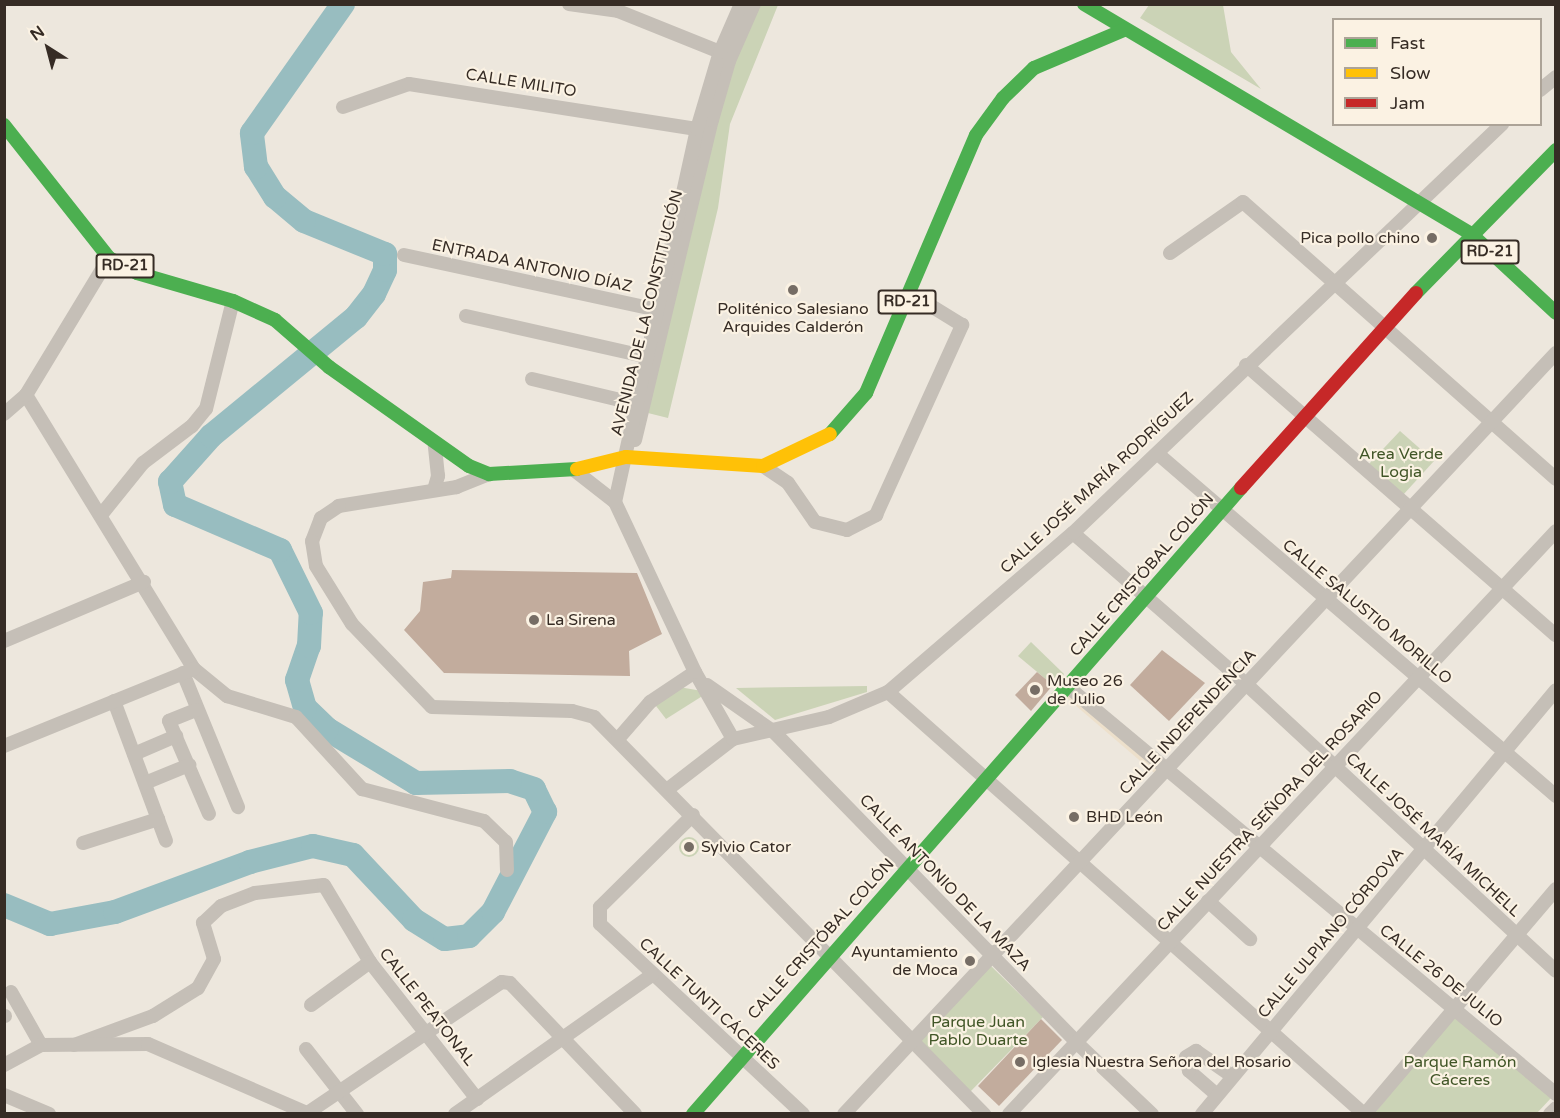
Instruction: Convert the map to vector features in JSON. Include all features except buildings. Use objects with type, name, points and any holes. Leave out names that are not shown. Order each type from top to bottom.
[{"type":"main road","points":[[1084,4],[1124,30]]},
{"type":"main road","name":"RD-21","points":[[4,125],[109,258],[137,273],[233,302],[275,320],[329,366],[435,445],[489,474],[574,470],[626,457],[763,466],[824,440],[866,393],[976,135],[1003,98],[1034,68],[1124,30],[1470,233],[1556,313]]},
{"type":"main road","name":"CALLE CRISTÓBAL COLÓN","points":[[693,1113],[740,1054],[907,868],[985,776],[1304,416],[1470,233],[1556,150]]},
{"type":"street","points":[[569,4],[618,11],[720,52]]},
{"type":"street","name":"AVENIDA DE LA CONSTITUCIÓN","points":[[626,457],[633,403],[697,129],[720,52],[741,4]]},
{"type":"street","name":"AVENIDA DE LA CONSTITUCIÓN","points":[[626,457],[634,443],[712,120],[729,61],[754,4]]},
{"type":"street","points":[[1542,88],[1556,76]]},
{"type":"street","name":"CALLE MILITO","points":[[342,107],[409,84],[697,129]]},
{"type":"street","name":"CALLE JOSÉ MARÍA RODRÍGUEZ","points":[[668,789],[733,739],[774,732],[829,717],[888,692],[1073,533],[1158,454],[1246,365],[1416,202],[1500,126]]},
{"type":"street","points":[[1170,253],[1242,202],[1331,284],[1556,478]]},
{"type":"street","name":"ENTRADA ANTONIO DÍAZ","points":[[404,255],[654,309]]},
{"type":"street","points":[[4,414],[26,395],[109,258]]},
{"type":"street","points":[[763,466],[788,483],[815,522],[847,530],[876,515],[962,324],[910,293]]},
{"type":"street","points":[[101,515],[142,463],[192,426],[206,409],[233,302]]},
{"type":"street","points":[[466,316],[644,356]]},
{"type":"street","name":"CALLE INDEPENDENCIA","points":[[844,1113],[1556,353]]},
{"type":"street","points":[[1246,365],[1556,635]]},
{"type":"street","points":[[532,379],[633,403]]},
{"type":"street","points":[[26,395],[144,582],[189,671],[196,710],[238,807]]},
{"type":"street","points":[[434,490],[438,476],[435,445]]},
{"type":"street","name":"CALLE SALUSTIO MORILLO","points":[[1158,454],[1556,796]]},
{"type":"street","points":[[574,470],[615,502],[626,457]]},
{"type":"street","points":[[489,474],[434,490],[339,506],[321,518],[312,541],[316,566],[352,624],[432,707],[572,711],[594,717],[668,789],[984,1113]]},
{"type":"street","name":"CALLE ANTONIO DE LA MAZA","points":[[615,502],[695,672],[706,685],[733,739]]},
{"type":"street","name":"CALLE NUESTRA SEÑORA DEL ROSARIO","points":[[1009,1113],[1556,531]]},
{"type":"street","name":"CALLE JOSÉ MARÍA MICHELL","points":[[1073,533],[1144,598],[1245,684],[1556,971]]},
{"type":"street","points":[[4,640],[144,582]]},
{"type":"street","points":[[4,746],[189,671]]},
{"type":"street","points":[[189,671],[227,696],[296,717],[362,789],[484,821],[506,842],[507,870]]},
{"type":"street","points":[[618,739],[650,702],[695,672]]},
{"type":"street","name":"CALLE ANTONIO DE LA MAZA","points":[[706,685],[774,732],[1076,1042],[1152,1113]]},
{"type":"street","name":"CALLE 26 DE JULIO","points":[[1067,686],[1357,928],[1456,1006],[1556,1094]]},
{"type":"street","name":"CALLE ULPIANO CÓRDOVA","points":[[1202,1113],[1556,690]]},
{"type":"street","points":[[888,692],[1081,860],[1168,944],[1364,1113],[1556,889]]},
{"type":"street","points":[[114,701],[166,841]]},
{"type":"street","points":[[196,710],[170,721],[209,814]]},
{"type":"street","points":[[134,754],[176,736]]},
{"type":"street","points":[[145,783],[189,765]]},
{"type":"street","name":"CALLE TUNTI CÁCERES","points":[[693,815],[597,915],[652,975],[803,1113]]},
{"type":"street","points":[[83,843],[158,819]]},
{"type":"street","name":"CALLE PEATONAL","points":[[74,1045],[153,1016],[198,988],[214,959],[203,923],[221,906],[255,893],[324,885],[370,963],[426,1031],[477,1099]]},
{"type":"street","points":[[1208,901],[1250,939]]},
{"type":"street","points":[[311,1005],[370,963]]},
{"type":"street","points":[[455,1113],[564,1040],[652,975]]},
{"type":"street","points":[[4,1065],[41,1045],[148,1044],[307,1113],[338,1090],[502,982],[510,983],[635,1113]]},
{"type":"street","points":[[11,992],[41,1045]]},
{"type":"street","points":[[306,1049],[357,1113]]},
{"type":"street","points":[[1217,1095],[1189,1071],[1186,1057],[1196,1051],[1232,1076]]},
{"type":"street","points":[[4,1095],[33,1110],[49,1113]]},
{"type":"street","points":[[1550,1113],[1556,1108]]},
{"type":"green space","points":[[754,5],[778,5],[730,124],[718,208],[668,418],[648,413],[712,120]]},
{"type":"green space","points":[[1149,5],[1223,5],[1231,52],[1261,89],[1140,18]]},
{"type":"green space","name":"Area Verde Logia","points":[[1400,431],[1434,461],[1403,495],[1368,465]]},
{"type":"green space","points":[[1031,642],[1064,674],[1054,686],[1018,656]]},
{"type":"green space","points":[[867,686],[867,692],[775,720],[736,688]]},
{"type":"green space","points":[[679,687],[702,691],[704,695],[666,719],[653,702]]},
{"type":"green space","name":"Sylvio Cator","points":[[685,837],[693,837],[699,843],[699,851],[693,857],[685,857],[679,851],[679,843]]},
{"type":"green space","name":"Parque Juan Pablo Duarte","points":[[990,965],[1043,1017],[970,1092],[919,1040]]},
{"type":"green space","name":"Parque Ramón Cáceres","points":[[1456,1012],[1552,1097],[1537,1113],[1374,1114]]},
{"type":"shaded area","points":[[1070,682],[1170,765],[1159,777],[1061,693]]},
{"type":"waterway","points":[[4,905],[50,924],[115,912],[250,862],[313,846],[353,855],[414,920],[445,939],[469,936],[493,912],[545,812],[534,789],[510,781],[416,783],[327,729],[305,708],[297,680],[309,646],[311,613],[280,550],[175,505],[170,482],[211,436],[356,317],[374,294],[385,270],[385,254],[304,221],[275,197],[256,167],[252,133],[343,4]]},
{"type":"traffic: fast","points":[[1084,4],[1470,233],[1556,313]]},
{"type":"traffic: fast","points":[[830,434],[866,393],[976,135],[1003,98],[1034,68],[1124,30]]},
{"type":"traffic: fast","points":[[4,125],[109,258],[137,273],[233,301],[275,320],[329,367],[469,466],[489,474],[577,469]]},
{"type":"traffic: fast","points":[[1416,293],[1556,150]]},
{"type":"traffic: fast","points":[[693,1114],[1241,488]]},
{"type":"traffic: slow","points":[[577,469],[626,457],[763,466],[830,434]]},
{"type":"traffic: jam","points":[[1241,488],[1416,293]]},
{"type":"place","name":"Pica pollo chino","points":[[1432,238]]},
{"type":"place","name":"Politénico Salesiano Arquides Calderón","points":[[793,290]]},
{"type":"place","name":"La Sirena","points":[[534,620]]},
{"type":"place","name":"Museo 26 de Julio","points":[[1035,690]]},
{"type":"place","name":"BHD León","points":[[1074,817]]},
{"type":"place","name":"Sylvio Cator","points":[[689,847]]},
{"type":"place","name":"Ayuntamiento de Moca","points":[[970,961]]},
{"type":"place","name":"Iglesia Nuestra Señora del Rosario","points":[[1020,1062]]}]
